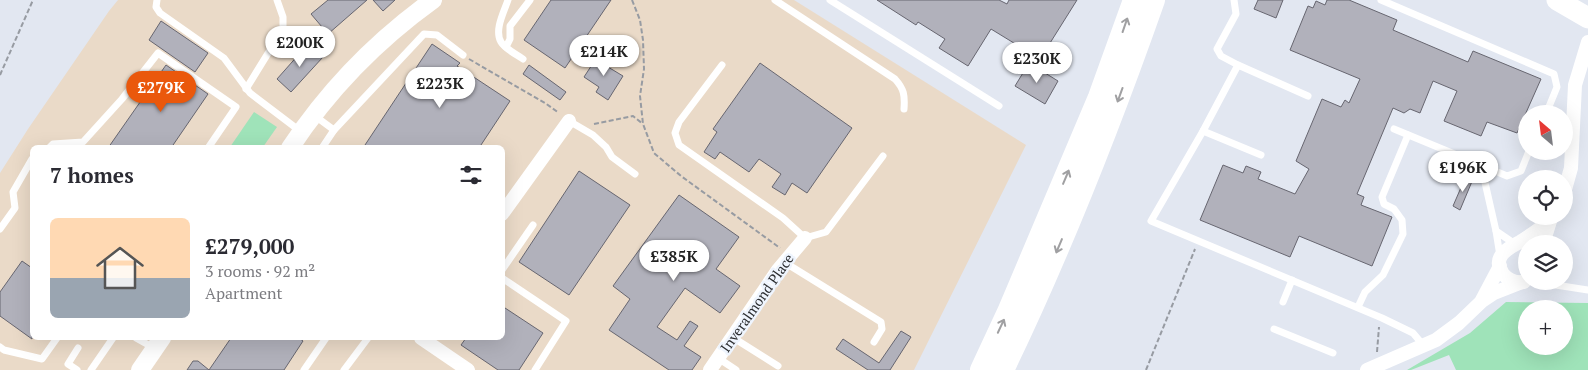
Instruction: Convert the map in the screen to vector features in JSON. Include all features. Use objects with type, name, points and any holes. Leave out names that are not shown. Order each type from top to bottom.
[{"type":"highway","points":[[980,370],[1008,312],[1099,97],[1134,0]]},
{"type":"highway","points":[[1003,370],[1028,319],[1115,110],[1154,0]]},
{"type":"main road","points":[[1557,0],[1588,18]]},
{"type":"main road","points":[[1588,0],[1586,11],[1588,18]]},
{"type":"street","points":[[292,145],[313,114],[369,52],[400,24],[433,0]]},
{"type":"street","points":[[1570,170],[1575,86],[1579,68],[1586,58],[1588,42]]},
{"type":"street","points":[[505,210],[569,121]]},
{"type":"street","points":[[1531,235],[1543,225]]},
{"type":"street","name":"Inveralmond Place","points":[[714,364],[784,262],[805,238]]},
{"type":"street","points":[[1482,301],[1500,262],[1502,253],[1507,248],[1518,245]]},
{"type":"street","points":[[1500,262],[1504,276],[1518,281]]},
{"type":"street","points":[[1373,367],[1424,347],[1446,334],[1482,301],[1494,293],[1518,285]]},
{"type":"street","points":[[424,340],[468,370]]},
{"type":"street","points":[[140,370],[158,343]]},
{"type":"lane","points":[[157,0],[156,7],[160,13],[224,58],[250,94],[300,132]]},
{"type":"lane","points":[[246,89],[283,30],[283,18],[277,0]]},
{"type":"lane","points":[[508,0],[499,26],[499,36],[501,43],[523,59]]},
{"type":"lane","points":[[506,46],[510,39],[510,26],[530,0]]},
{"type":"lane","points":[[775,0],[895,79],[902,86],[905,93],[904,109]]},
{"type":"lane","points":[[830,0],[999,106]]},
{"type":"lane","points":[[1234,0],[1236,14],[1217,49],[1221,56],[1308,96]]},
{"type":"lane","points":[[1380,0],[1554,74],[1557,86],[1550,105]]},
{"type":"lane","points":[[324,145],[334,130],[424,34],[437,35],[463,55]]},
{"type":"lane","points":[[53,145],[83,142],[122,99],[158,53],[236,107],[210,145]]},
{"type":"lane","points":[[722,65],[679,122],[675,134],[679,145],[783,218],[805,238],[826,232],[883,156]]},
{"type":"lane","points":[[1238,65],[1151,221],[1382,318],[1413,333],[1424,347]]},
{"type":"lane","points":[[313,114],[334,130]]},
{"type":"lane","points":[[569,121],[593,136],[606,147],[612,157],[635,174]]},
{"type":"lane","points":[[1394,129],[1507,176],[1521,171],[1525,160]]},
{"type":"lane","points":[[1202,131],[1261,155]]},
{"type":"lane","points":[[1358,307],[1365,292],[1383,275],[1403,234],[1402,220],[1394,209],[1384,204],[1382,197],[1408,134]]},
{"type":"lane","points":[[0,229],[15,208],[14,192],[30,164]]},
{"type":"lane","points":[[1481,165],[1496,231],[1500,262]]},
{"type":"lane","points":[[505,266],[533,225]]},
{"type":"lane","points":[[1496,231],[1518,243]]},
{"type":"lane","points":[[784,262],[882,322],[882,329],[874,342]]},
{"type":"lane","points":[[505,280],[566,322],[535,370]]},
{"type":"lane","points":[[1283,302],[1292,280]]},
{"type":"lane","points":[[1573,288],[1588,290]]},
{"type":"lane","points":[[1274,329],[1333,353]]},
{"type":"lane","points":[[732,337],[778,366]]},
{"type":"lane","points":[[0,347],[4,350],[42,359],[56,340]]},
{"type":"lane","points":[[92,370],[112,340]]},
{"type":"lane","points":[[145,340],[158,343]]},
{"type":"lane","points":[[304,370],[325,340]]},
{"type":"lane","points":[[344,370],[366,340]]},
{"type":"lane","points":[[77,370],[66,367],[78,348]]},
{"type":"lane","points":[[714,364],[736,370]]},
{"type":"path","points":[[0,75],[33,0]]},
{"type":"path","points":[[463,55],[545,103],[569,121],[591,125],[633,116],[642,124]]},
{"type":"path","points":[[1146,370],[1198,241]]},
{"type":"path","points":[[1373,367],[1376,358],[1379,326],[1382,318]]},
{"type":"shaded area","points":[[118,0],[794,0],[1026,145],[914,370],[0,370],[0,173],[28,129]]},
{"type":"green space","points":[[254,112],[277,127],[264,145],[231,145]]},
{"type":"green space","points":[[1506,302],[1518,302],[1518,355],[1573,355],[1573,303],[1588,303],[1588,370],[1456,370],[1449,355],[1407,370],[1470,333]]},
{"type":"building","points":[[328,0],[367,0],[328,34],[311,14]]},
{"type":"building","points":[[373,0],[395,0],[383,11]]},
{"type":"building","points":[[551,0],[611,0],[565,68],[524,40]]},
{"type":"building","points":[[877,0],[999,0],[1007,4],[1009,0],[1077,0],[1040,59],[991,29],[968,66],[939,48],[945,39],[918,22],[916,25]]},
{"type":"building","points":[[1258,0],[1283,0],[1276,18],[1254,9]]},
{"type":"building","points":[[1327,0],[1349,0],[1397,20],[1393,30],[1468,62],[1473,51],[1541,79],[1529,105],[1518,105],[1517,133],[1487,122],[1481,136],[1444,121],[1457,91],[1433,81],[1420,113],[1410,109],[1404,113],[1393,108],[1357,194],[1364,197],[1361,205],[1392,217],[1372,266],[1299,236],[1290,257],[1200,220],[1223,165],[1243,173],[1246,166],[1261,172],[1258,179],[1295,194],[1309,169],[1296,161],[1322,99],[1341,107],[1345,100],[1349,103],[1360,79],[1290,50],[1308,6],[1313,8],[1316,1],[1325,5]]},
{"type":"building","points":[[161,21],[208,53],[195,72],[149,40]]},
{"type":"building","points":[[308,44],[323,57],[291,92],[277,79]]},
{"type":"building","points":[[432,44],[460,63],[457,66],[510,101],[481,145],[365,145]]},
{"type":"building","points":[[599,54],[611,61],[608,67],[623,76],[608,100],[596,92],[599,87],[584,77]]},
{"type":"building","points":[[760,63],[852,128],[807,193],[792,183],[785,195],[772,187],[781,174],[759,159],[749,172],[720,152],[715,159],[704,152],[717,132],[713,129]]},
{"type":"building","points":[[1029,63],[1058,81],[1045,104],[1015,86]]},
{"type":"building","points":[[166,65],[208,94],[173,145],[110,145]]},
{"type":"building","points":[[529,65],[566,92],[560,100],[523,74]]},
{"type":"building","points":[[579,171],[630,205],[569,295],[519,262]]},
{"type":"building","points":[[1466,176],[1473,179],[1460,210],[1453,206]]},
{"type":"building","points":[[679,195],[739,237],[716,269],[740,286],[720,313],[685,288],[657,327],[677,340],[690,321],[698,326],[684,346],[701,357],[692,370],[669,370],[609,330],[630,299],[613,286]]},
{"type":"building","points":[[22,261],[30,267],[30,338],[0,316],[0,292]]},
{"type":"building","points":[[505,308],[543,333],[519,370],[498,370],[461,345],[465,340],[505,340]]},
{"type":"building","points":[[901,331],[911,337],[890,370],[868,370],[836,349],[843,339],[879,363]]},
{"type":"building","points":[[230,340],[302,340],[303,341],[284,370],[209,370]]},
{"type":"building","points":[[193,361],[198,361],[209,370],[187,370]]}]
